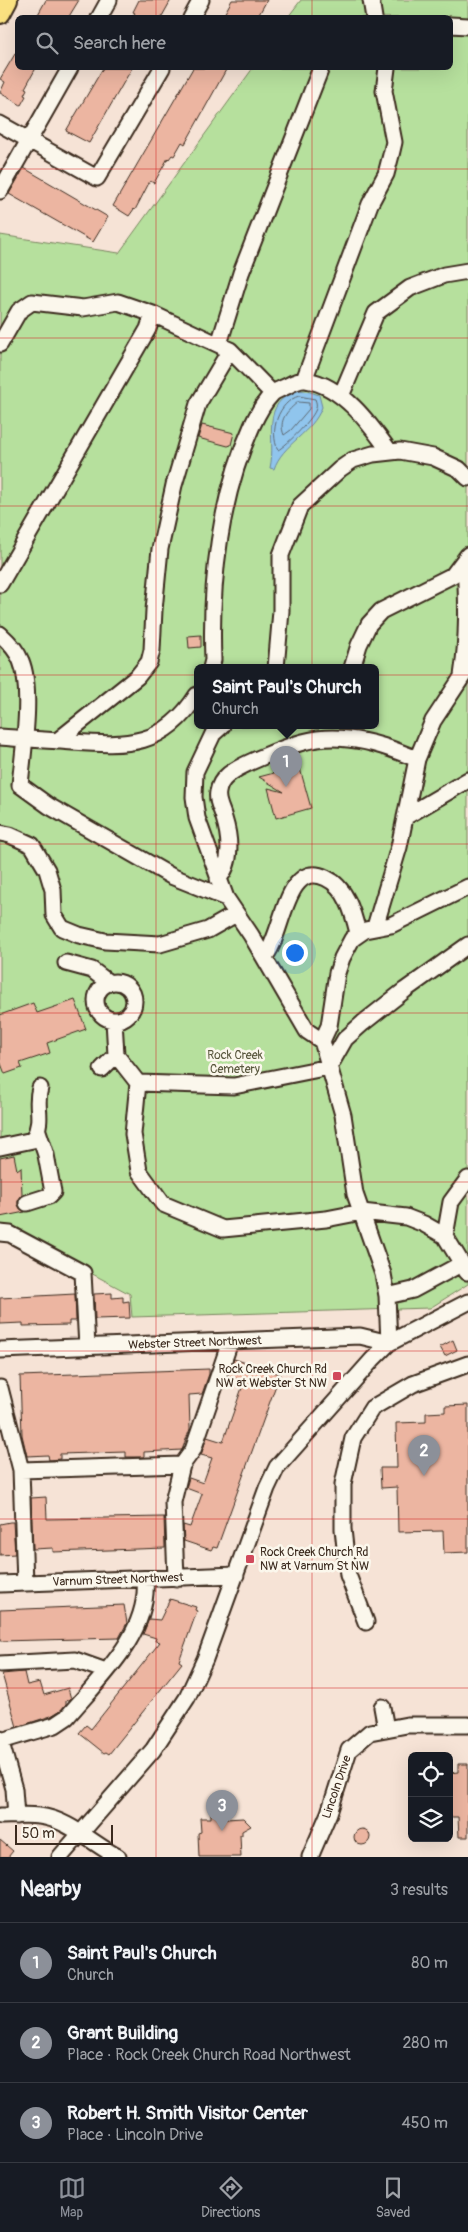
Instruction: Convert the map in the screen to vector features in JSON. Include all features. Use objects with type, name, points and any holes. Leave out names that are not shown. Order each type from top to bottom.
[{"type":"main road","points":[[0,13],[8,0]]},
{"type":"street","points":[[101,15],[109,0]]},
{"type":"street","points":[[193,15],[201,0]]},
{"type":"street","points":[[371,0],[374,15]]},
{"type":"street","points":[[453,25],[468,26]]},
{"type":"street","points":[[0,192],[69,70]]},
{"type":"street","points":[[0,124],[96,178],[161,70]]},
{"type":"street","points":[[57,741],[138,677],[149,662],[152,650],[160,549],[174,485],[198,404],[225,347],[241,273],[320,70]]},
{"type":"street","points":[[304,380],[370,204],[386,174],[392,155],[394,142],[384,91],[387,70]]},
{"type":"street","points":[[341,396],[376,313],[410,288],[444,275],[468,271]]},
{"type":"street","points":[[0,344],[20,311],[32,302],[83,308],[118,302],[153,314],[225,347],[272,393]]},
{"type":"street","points":[[0,584],[148,329],[153,314]]},
{"type":"street","points":[[215,664],[213,598],[227,502],[248,436],[259,412],[272,393],[290,384],[304,380],[323,385],[341,396],[359,413],[390,452]]},
{"type":"street","points":[[276,664],[281,611],[281,555],[300,506],[340,469],[353,460],[373,454],[400,451],[433,457],[465,473]]},
{"type":"street","points":[[353,664],[359,645],[369,624],[381,611],[453,575],[466,558]]},
{"type":"street","points":[[375,927],[399,846],[417,760],[433,721],[465,672],[468,605],[466,558]]},
{"type":"street","points":[[0,634],[16,651],[25,673],[27,687],[20,785],[49,806],[172,876],[226,898]]},
{"type":"street","points":[[0,737],[112,744],[137,742],[149,738],[178,720],[194,700]]},
{"type":"street","points":[[220,729],[210,741],[195,772],[194,797],[197,818],[226,898],[264,957],[307,1031],[322,1040]]},
{"type":"street","points":[[218,879],[226,866],[228,842],[226,824],[218,800],[218,790],[223,781],[232,772],[302,742],[321,738],[348,738],[366,742],[397,751],[417,760]]},
{"type":"street","points":[[405,816],[468,780]]},
{"type":"street","points":[[0,833],[10,835],[32,845],[47,870],[53,890],[54,915],[62,928],[105,941],[160,944],[208,930],[236,914]]},
{"type":"street","points":[[264,957],[274,944],[290,895],[298,882],[309,876],[321,876],[339,888],[350,905],[358,933]]},
{"type":"street","points":[[389,1343],[387,1296],[383,1274],[355,1194],[343,1115],[322,1040],[329,1026],[339,965],[346,948],[358,933],[375,927],[392,925],[468,887]]},
{"type":"street","points":[[138,1083],[234,1086],[329,1067],[345,1039],[363,1023],[468,944]]},
{"type":"street","points":[[66,964],[92,970],[109,983],[122,984],[128,988],[133,999],[130,1011],[126,1016],[114,1020],[103,1016],[97,1007],[96,1001],[100,990],[109,983]]},
{"type":"street","points":[[114,1020],[116,1055],[138,1083],[132,1134],[139,1171],[163,1204],[223,1229],[326,1219],[362,1212],[406,1217],[424,1224],[445,1236],[454,1248],[464,1268],[413,1290],[387,1296]]},
{"type":"street","points":[[102,1069],[116,1055]]},
{"type":"street","points":[[0,1147],[33,1140],[38,1131],[40,1111],[39,1089]]},
{"type":"street","points":[[27,1202],[49,1196],[53,1192],[46,1156],[38,1131]]},
{"type":"street","points":[[445,1236],[451,1202],[468,1179]]},
{"type":"street","points":[[0,1233],[10,1234],[83,1273],[87,1347]]},
{"type":"street","points":[[60,1857],[136,1771],[180,1710],[200,1672],[267,1488],[277,1467],[366,1366],[389,1343],[468,1302]]},
{"type":"street","name":"Webster Street Northwest","points":[[0,1350],[360,1336],[389,1343]]},
{"type":"street","points":[[176,1578],[173,1502],[182,1465],[193,1450],[230,1342]]},
{"type":"street","points":[[366,1622],[348,1576],[343,1529],[343,1484],[353,1438],[372,1408],[412,1384],[468,1364]]},
{"type":"street","points":[[0,1388],[21,1470],[25,1583]]},
{"type":"street","points":[[21,1470],[182,1465]]},
{"type":"street","name":"Varnum Street Northwest","points":[[0,1584],[236,1575]]},
{"type":"street","points":[[16,1816],[14,1789],[0,1740],[60,1722],[67,1717],[125,1647],[135,1630],[146,1592],[146,1579]]},
{"type":"street","points":[[0,1664],[75,1660],[106,1671]]},
{"type":"street","points":[[382,1706],[386,1729]]},
{"type":"street","name":"Lincoln Drive","points":[[310,1857],[342,1791],[350,1750],[370,1732],[407,1725],[468,1726]]},
{"type":"street","points":[[0,1816],[49,1818],[60,1822],[118,1857]]},
{"type":"green space","name":"Rock Creek Cemetery","points":[[301,0],[468,0],[468,1284],[430,1308],[132,1317],[130,1294],[10,1230],[0,1230],[0,235],[119,253],[252,70],[453,70],[453,15],[290,15]]},
{"type":"water","points":[[299,390],[319,395],[322,407],[312,424],[284,452],[274,469],[270,468],[274,412],[278,403],[286,396]]},
{"type":"building","points":[[46,0],[79,0],[70,15],[38,15]]},
{"type":"building","points":[[139,0],[171,0],[163,15],[134,15],[135,13],[133,12]]},
{"type":"building","points":[[232,0],[267,0],[259,15],[224,15]]},
{"type":"building","points":[[15,54],[15,70],[35,70],[25,88],[27,89],[24,95],[26,96],[21,105],[0,93],[5,82],[0,79]]},
{"type":"building","points":[[102,70],[131,70],[89,143],[66,131]]},
{"type":"building","points":[[192,70],[226,70],[185,144],[182,142],[174,156],[172,155],[168,158],[154,183],[150,181],[135,210],[129,216],[113,206]]},
{"type":"building","points":[[24,168],[108,217],[93,242],[9,194]]},
{"type":"building","points":[[202,425],[234,433],[231,445],[228,446],[198,438]]},
{"type":"building","points":[[201,635],[201,647],[189,648],[188,636]]},
{"type":"building","points":[[296,754],[311,808],[276,818],[268,788],[284,792],[259,777],[289,769],[286,758]]},
{"type":"building","points":[[75,1000],[86,1029],[47,1043],[50,1053],[20,1063],[22,1068],[5,1074],[0,1061],[0,1015],[33,1003],[37,1013]]},
{"type":"building","points":[[14,1155],[17,1170],[21,1167],[22,1195],[18,1205],[25,1212],[0,1217],[0,1158]]},
{"type":"building","points":[[112,1293],[112,1298],[123,1297],[123,1302],[129,1301],[130,1318],[95,1319],[94,1294]]},
{"type":"building","points":[[75,1294],[76,1321],[69,1321],[69,1325],[23,1326],[23,1323],[0,1324],[0,1298]]},
{"type":"building","points":[[453,1340],[457,1350],[445,1356],[440,1347]]},
{"type":"building","points":[[234,1359],[280,1374],[217,1548],[213,1547],[211,1550],[184,1541],[183,1525],[190,1527],[202,1494],[186,1488],[189,1478],[203,1483],[212,1458],[201,1455],[207,1437],[223,1442],[244,1382],[228,1376]]},
{"type":"building","points":[[209,1369],[202,1394],[189,1395],[190,1429],[182,1450],[144,1452],[144,1457],[126,1457],[126,1452],[60,1454],[60,1459],[49,1460],[48,1455],[27,1456],[22,1435],[20,1376]]},
{"type":"building","points":[[468,1405],[468,1552],[444,1553],[443,1531],[398,1532],[397,1487],[381,1488],[380,1468],[397,1468],[396,1423],[426,1422],[426,1413],[445,1412],[445,1406]]},
{"type":"building","points":[[46,1497],[47,1519],[164,1517],[165,1548],[53,1552],[53,1548],[33,1549],[31,1498]]},
{"type":"building","points":[[13,1522],[15,1554],[0,1555],[0,1524]]},
{"type":"building","points":[[170,1599],[196,1607],[195,1610],[197,1611],[179,1661],[182,1663],[109,1754],[104,1753],[79,1733],[86,1725],[91,1729],[160,1642],[155,1641],[156,1638],[143,1634],[149,1619],[160,1620]]},
{"type":"building","points":[[124,1605],[127,1623],[119,1638],[0,1641],[0,1610]]},
{"type":"building","points":[[24,1672],[27,1685],[40,1682],[44,1695],[68,1688],[71,1699],[66,1701],[61,1710],[51,1716],[17,1727],[2,1674]]},
{"type":"building","points":[[458,1764],[468,1764],[468,1837],[459,1837],[458,1817],[453,1817],[453,1773],[458,1772]]},
{"type":"building","points":[[222,1806],[226,1811],[226,1819],[243,1818],[251,1826],[242,1831],[242,1835],[240,1835],[241,1857],[199,1857],[198,1833],[201,1832],[200,1818],[211,1818],[211,1811],[215,1807]]},
{"type":"building","points":[[362,1829],[368,1831],[370,1837],[368,1843],[362,1845],[356,1843],[354,1837],[356,1831]]},
{"type":"building","points":[[0,1840],[13,1851],[8,1857],[0,1857]]},
{"type":"place","name":"Saint Paul's Church","points":[[286,787]]},
{"type":"place","name":"Rock Creek Church Rd NW at Webster St NW","points":[[337,1376]]},
{"type":"place","name":"Grant Building","points":[[424,1476]]},
{"type":"place","name":"Rock Creek Church Rd NW at Varnum St NW","points":[[250,1559]]},
{"type":"place","name":"Robert H. Smith Visitor Center","points":[[222,1831]]}]
